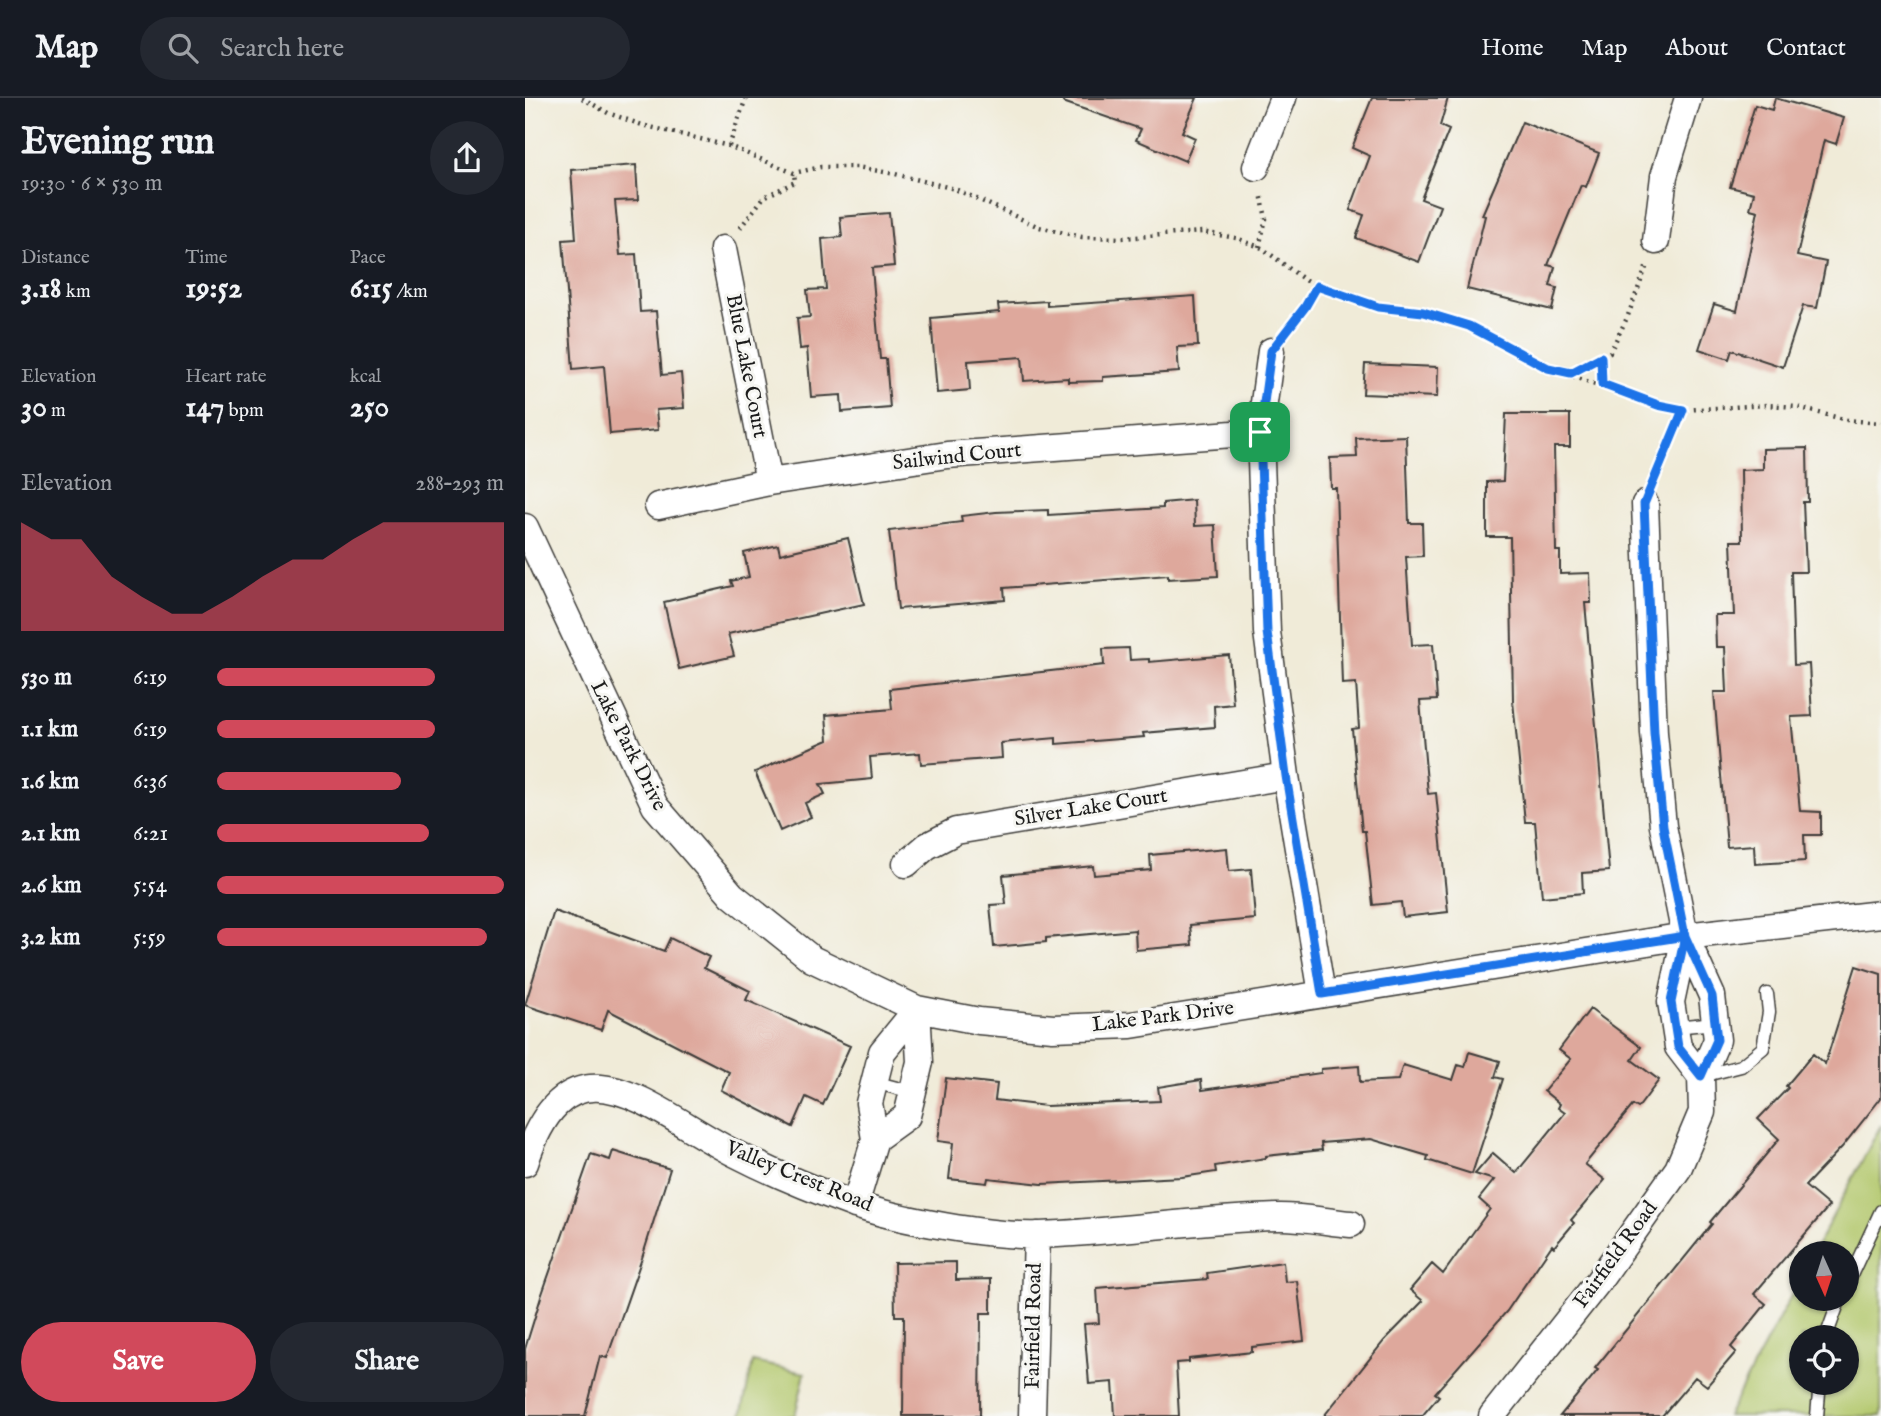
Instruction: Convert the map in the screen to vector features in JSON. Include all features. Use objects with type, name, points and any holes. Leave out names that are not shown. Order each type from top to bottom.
[{"type":"street","points":[[1256,167],[1283,98]]},
{"type":"street","points":[[1656,241],[1664,176],[1688,98]]},
{"type":"street","name":"Blue Lake Court","points":[[723,249],[769,482]]},
{"type":"street","points":[[1271,351],[1260,432],[1267,632],[1286,776],[1322,994]]},
{"type":"street","name":"Sailwind Court","points":[[658,506],[769,482],[947,454],[1260,432]]},
{"type":"street","points":[[1644,504],[1654,733],[1663,827],[1685,936],[1671,1002],[1678,1047],[1701,1076]]},
{"type":"street","name":"Lake Park Drive","points":[[525,527],[655,806],[686,846],[732,895],[812,959],[917,1009],[979,1021],[1053,1028],[1131,1025],[1685,936],[1881,914]]},
{"type":"street","name":"Silver Lake Court","points":[[906,864],[927,846],[955,831],[1286,776]]},
{"type":"street","name":"Fairfield Road","points":[[1492,1416],[1598,1282],[1678,1170],[1702,1112],[1701,1076],[1717,1040],[1712,996],[1685,936]]},
{"type":"street","points":[[855,1205],[875,1139],[869,1103],[882,1052],[917,1009]]},
{"type":"street","points":[[875,1139],[907,1116],[920,1062],[917,1009]]},
{"type":"street","name":"Valley Crest Road","points":[[525,1163],[535,1131],[556,1103],[580,1090],[607,1087],[633,1095],[736,1154],[855,1205],[941,1225],[1037,1235],[1279,1217],[1351,1224]]},
{"type":"street","name":"Fairfield Road","points":[[1032,1416],[1037,1235]]},
{"type":"lane","points":[[1701,1076],[1741,1066],[1763,1048],[1769,1012],[1767,994]]},
{"type":"lane","points":[[1675,1027],[1715,1023]]},
{"type":"lane","points":[[874,1082],[912,1092]]},
{"type":"lane","points":[[1859,1258],[1881,1211]]},
{"type":"lane","points":[[1817,1416],[1819,1395]]},
{"type":"path","points":[[582,98],[608,113],[642,125],[729,146],[794,173],[821,167],[857,167],[895,174],[955,189],[1039,227],[1082,237],[1122,238],[1202,232],[1259,247],[1317,286],[1378,307],[1423,312],[1469,326],[1548,368],[1571,373],[1658,405],[1683,410],[1767,405],[1796,407],[1847,420],[1881,423]]},
{"type":"path","points":[[729,146],[746,98]]},
{"type":"path","points":[[1256,167],[1265,219],[1259,247]]},
{"type":"path","points":[[723,249],[764,197],[795,182],[794,173]]},
{"type":"path","points":[[1571,373],[1610,352],[1627,318],[1656,241]]},
{"type":"path","points":[[1271,351],[1305,307],[1317,286]]},
{"type":"path","points":[[1601,357],[1602,384]]},
{"type":"path","points":[[1644,504],[1683,410]]},
{"type":"green space","points":[[1881,1125],[1881,1416],[1727,1416],[1789,1300],[1789,1311],[1859,1311],[1859,1241],[1819,1241]]},
{"type":"green space","points":[[753,1362],[805,1373],[795,1416],[741,1416]]},
{"type":"building","points":[[1064,98],[1197,98],[1182,132],[1195,138],[1185,161],[1136,140],[1141,129],[1063,102]]},
{"type":"building","points":[[1372,98],[1448,98],[1440,126],[1449,130],[1421,199],[1440,206],[1419,262],[1356,238],[1364,215],[1350,210],[1370,156],[1352,148]]},
{"type":"building","points":[[1775,98],[1844,118],[1836,144],[1824,140],[1797,256],[1826,262],[1817,308],[1803,306],[1783,367],[1732,350],[1729,359],[1699,349],[1714,304],[1737,311],[1758,211],[1750,209],[1754,193],[1730,187],[1755,105],[1772,110]]},
{"type":"building","points":[[1522,122],[1599,153],[1586,187],[1581,185],[1548,265],[1555,267],[1550,286],[1557,288],[1552,310],[1467,289],[1485,216],[1482,215]]},
{"type":"building","points":[[636,165],[638,200],[615,201],[620,255],[636,254],[640,312],[656,311],[662,375],[681,373],[684,408],[656,410],[658,430],[610,434],[604,366],[573,369],[563,240],[576,239],[571,170]]},
{"type":"building","points":[[889,213],[894,266],[872,268],[880,359],[886,359],[890,408],[842,412],[841,395],[811,397],[807,348],[800,349],[797,318],[810,317],[807,290],[826,289],[822,239],[842,237],[840,217]]},
{"type":"building","points":[[1195,296],[1198,346],[1177,347],[1179,372],[1103,377],[1103,381],[1068,382],[1068,378],[1024,381],[1022,357],[968,361],[970,390],[937,393],[931,318],[999,312],[998,304],[1047,301],[1047,306]]},
{"type":"building","points":[[1365,364],[1438,367],[1437,397],[1363,394]]},
{"type":"building","points":[[1506,414],[1570,414],[1570,447],[1554,447],[1556,551],[1560,551],[1560,574],[1590,573],[1591,603],[1585,603],[1609,871],[1582,873],[1583,893],[1542,897],[1535,822],[1525,822],[1513,701],[1510,537],[1487,537],[1487,482],[1503,481]]},
{"type":"building","points":[[1406,436],[1409,523],[1422,523],[1423,556],[1406,557],[1412,645],[1433,644],[1437,700],[1420,701],[1428,794],[1436,793],[1448,912],[1403,917],[1401,902],[1373,905],[1365,831],[1362,831],[1352,729],[1359,728],[1356,683],[1342,684],[1336,488],[1331,488],[1330,458],[1357,457],[1356,438]]},
{"type":"building","points":[[1807,448],[1808,502],[1803,502],[1806,572],[1791,572],[1794,665],[1809,664],[1812,716],[1791,717],[1800,811],[1821,812],[1821,835],[1804,835],[1805,861],[1755,864],[1754,845],[1727,847],[1714,692],[1727,692],[1725,647],[1716,647],[1715,615],[1734,615],[1731,541],[1742,541],[1741,470],[1763,469],[1763,449]]},
{"type":"building","points":[[1194,500],[1195,526],[1215,525],[1218,576],[1168,579],[1168,575],[1004,588],[1005,600],[898,609],[889,531],[962,522],[961,516],[996,512],[1048,510],[1048,515],[1163,508],[1163,503]]},
{"type":"building","points":[[848,538],[864,604],[728,634],[734,656],[679,669],[664,602],[733,586],[731,581],[749,577],[744,553],[778,545],[780,554]]},
{"type":"building","points":[[1129,648],[1130,660],[1149,659],[1149,662],[1229,655],[1233,704],[1214,706],[1215,727],[1143,733],[1144,737],[1056,744],[1056,738],[1001,743],[1002,758],[921,764],[920,753],[870,757],[872,779],[820,784],[825,794],[805,803],[811,817],[780,831],[755,772],[828,740],[826,715],[892,709],[890,689],[1104,665],[1103,649]]},
{"type":"building","points":[[1227,848],[1229,871],[1251,869],[1255,919],[1190,925],[1192,945],[1136,950],[1135,930],[1046,938],[1046,942],[994,947],[990,905],[1006,904],[1003,875],[1093,866],[1094,875],[1151,870],[1150,855]]},
{"type":"building","points":[[554,911],[664,951],[670,938],[709,957],[704,968],[750,991],[746,1000],[850,1046],[823,1105],[806,1097],[793,1127],[721,1090],[729,1072],[608,1010],[601,1030],[525,1005]]},
{"type":"building","points":[[1856,966],[1881,974],[1881,1098],[1842,1147],[1805,1186],[1829,1206],[1799,1241],[1789,1241],[1789,1253],[1754,1294],[1766,1304],[1731,1347],[1736,1352],[1707,1386],[1695,1377],[1662,1416],[1560,1416],[1598,1370],[1595,1368],[1712,1224],[1710,1222],[1779,1139],[1758,1119],[1788,1088],[1786,1086],[1813,1054],[1825,1064]]},
{"type":"building","points":[[1590,1009],[1641,1047],[1632,1060],[1659,1080],[1638,1108],[1633,1105],[1585,1164],[1605,1180],[1571,1220],[1574,1223],[1554,1247],[1552,1245],[1507,1311],[1435,1393],[1439,1396],[1422,1416],[1324,1416],[1384,1341],[1423,1301],[1410,1290],[1432,1264],[1443,1274],[1490,1209],[1479,1199],[1494,1180],[1475,1174],[1493,1153],[1516,1173],[1565,1113],[1558,1108],[1560,1104],[1544,1091],[1571,1059],[1559,1050]]},
{"type":"building","points":[[1469,1052],[1500,1061],[1495,1077],[1503,1079],[1472,1174],[1427,1160],[1428,1156],[1371,1139],[1321,1143],[1322,1150],[1266,1156],[1215,1166],[1216,1172],[1182,1177],[1042,1184],[988,1178],[987,1183],[949,1179],[953,1143],[938,1141],[946,1078],[997,1084],[995,1100],[1046,1106],[1160,1101],[1158,1087],[1201,1080],[1202,1090],[1321,1073],[1321,1069],[1359,1066],[1360,1082],[1398,1080],[1403,1065],[1453,1080],[1458,1065],[1465,1067]]},
{"type":"building","points":[[613,1151],[670,1169],[642,1258],[607,1358],[600,1356],[585,1416],[525,1416],[525,1349],[541,1297],[591,1154],[610,1160]]},
{"type":"building","points":[[956,1262],[956,1280],[991,1279],[991,1313],[981,1313],[980,1416],[903,1416],[904,1316],[895,1316],[894,1263]]},
{"type":"building","points":[[1283,1262],[1285,1282],[1297,1281],[1304,1341],[1252,1347],[1252,1352],[1176,1363],[1179,1416],[1115,1416],[1113,1382],[1089,1384],[1084,1324],[1099,1323],[1097,1288],[1208,1279],[1207,1273]]},
{"type":"route","points":[[1260,432],[1267,632],[1286,776],[1322,994],[1685,936],[1712,996],[1717,1040],[1701,1076],[1678,1047],[1671,1002],[1685,936],[1663,827],[1654,733],[1644,504],[1683,410],[1658,405],[1602,384],[1601,357],[1571,373],[1548,368],[1469,326],[1423,312],[1378,307],[1317,286],[1305,307],[1271,351],[1260,432]]}]
